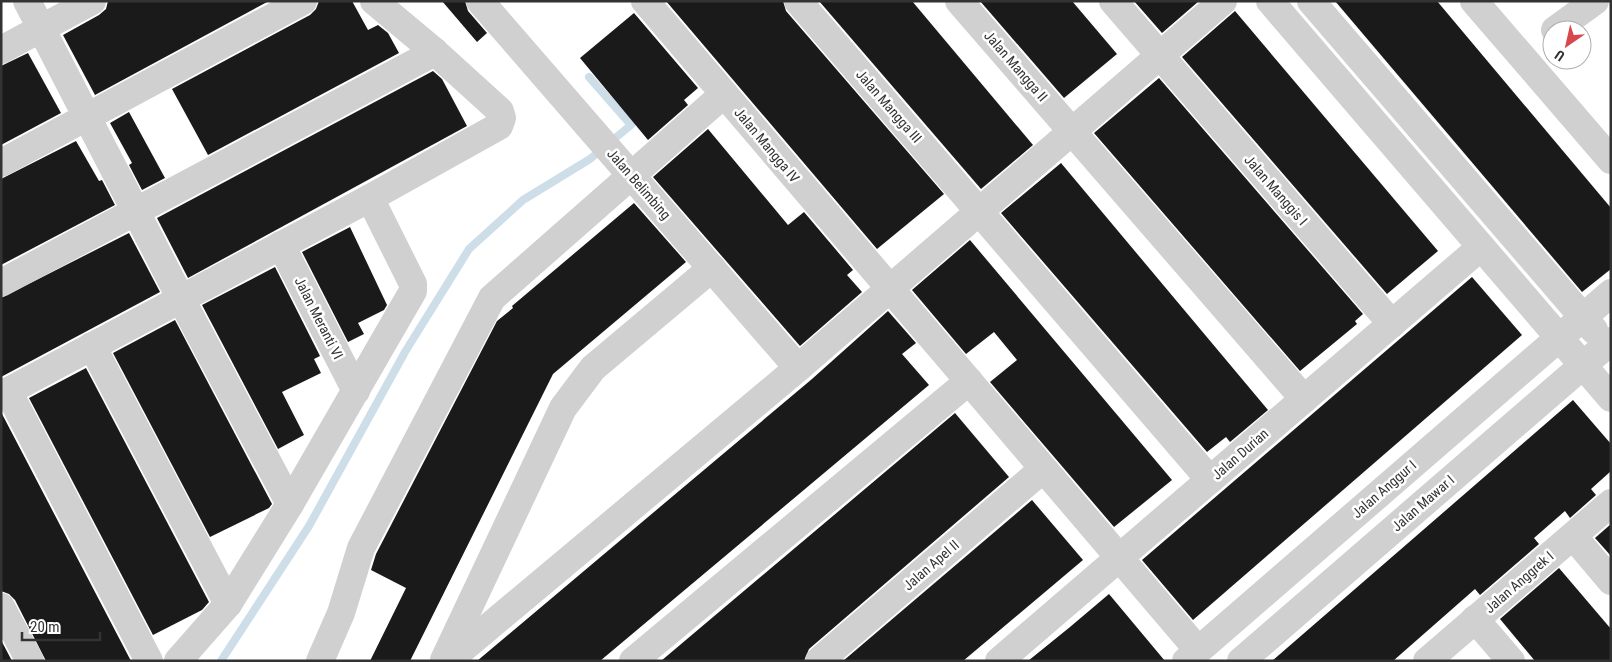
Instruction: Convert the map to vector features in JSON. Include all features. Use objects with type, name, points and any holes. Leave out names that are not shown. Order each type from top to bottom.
[{"type":"street","points":[[27,1],[136,213],[290,504]]},
{"type":"street","points":[[1,50],[92,1]]},
{"type":"street","points":[[1,164],[303,1]]},
{"type":"street","points":[[149,661],[5,393],[370,198],[499,126],[501,122],[500,111],[436,52],[374,1]]},
{"type":"street","name":"Jalan Belimbing","points":[[480,1],[798,368]]},
{"type":"street","name":"Jalan Mangga IV","points":[[645,1],[1119,558],[1192,655]]},
{"type":"street","name":"Jalan Mangga III","points":[[798,1],[1210,480]]},
{"type":"street","name":"Jalan Mangga II","points":[[959,1],[1304,399]]},
{"type":"street","name":"Jalan Manggis I","points":[[1113,1],[1392,324]]},
{"type":"street","points":[[448,661],[798,368],[1223,1]]},
{"type":"street","points":[[1270,1],[1611,398]]},
{"type":"street","points":[[1311,1],[1582,318],[1609,345]]},
{"type":"street","points":[[1474,1],[1611,160]]},
{"type":"street","points":[[1569,20],[1595,1]]},
{"type":"street","points":[[1521,55],[1542,39]]},
{"type":"street","points":[[1,283],[436,52]]},
{"type":"street","points":[[320,661],[341,613],[361,548],[489,304],[724,94]]},
{"type":"street","points":[[178,661],[228,604],[290,504],[414,288],[370,198]]},
{"type":"street","name":"Jalan Meranti VI","points":[[281,246],[356,391]]},
{"type":"street","name":"Jalan Durian","points":[[1000,661],[1481,247]]},
{"type":"street","points":[[444,661],[563,408],[593,368],[712,268]]},
{"type":"street","name":"Jalan Anggur I","points":[[1192,655],[1611,293]]},
{"type":"street","name":"Jalan Mawar I","points":[[1241,661],[1582,365],[1609,345]]},
{"type":"street","points":[[92,346],[228,604]]},
{"type":"street","points":[[633,661],[968,381]]},
{"type":"street","name":"Jalan Apel II","points":[[819,661],[1043,469]]},
{"type":"street","name":"Jalan Anggrek I","points":[[1427,661],[1611,504]]},
{"type":"street","points":[[1573,536],[1611,581]]},
{"type":"street","points":[[1,607],[30,661]]},
{"type":"street","points":[[1476,619],[1511,661]]},
{"type":"building","points":[[108,1],[269,1],[95,95],[63,35],[99,15],[106,9]]},
{"type":"building","points":[[319,1],[352,1],[368,30],[378,25],[388,33],[399,53],[208,155],[172,89],[310,15],[316,9]]},
{"type":"building","points":[[442,1],[465,1],[468,11],[487,33],[477,42]]},
{"type":"building","points":[[666,1],[783,1],[786,11],[944,194],[877,249]]},
{"type":"building","points":[[819,1],[912,1],[1033,145],[981,189]]},
{"type":"building","points":[[980,1],[1072,1],[1117,54],[1064,98]]},
{"type":"building","points":[[1134,1],[1199,1],[1162,33]]},
{"type":"building","points":[[1335,1],[1437,1],[1611,208],[1611,269],[1582,292]]},
{"type":"building","points":[[1235,11],[1438,251],[1387,294],[1182,57]]},
{"type":"building","points":[[634,13],[698,88],[684,100],[688,105],[648,140],[580,58]]},
{"type":"building","points":[[28,53],[61,113],[1,145],[1,66]]},
{"type":"building","points":[[433,71],[442,79],[467,126],[188,278],[157,218]]},
{"type":"building","points":[[1159,78],[1363,314],[1355,321],[1357,324],[1300,371],[1094,133]]},
{"type":"building","points":[[129,112],[165,178],[142,190],[129,165],[132,163],[110,123]]},
{"type":"building","points":[[708,129],[788,225],[804,212],[853,270],[847,275],[862,292],[800,346],[653,177]]},
{"type":"building","points":[[76,141],[99,181],[102,180],[115,205],[1,265],[1,179]]},
{"type":"building","points":[[1061,163],[1268,410],[1230,442],[1226,437],[1207,452],[1001,213]]},
{"type":"building","points":[[634,203],[686,262],[553,374],[410,661],[370,661],[406,588],[371,570],[376,554],[497,321],[513,308],[512,306]]},
{"type":"building","points":[[350,227],[387,305],[384,310],[358,323],[364,334],[348,342],[302,252]]},
{"type":"building","points":[[129,233],[160,292],[1,377],[1,298]]},
{"type":"building","points":[[970,240],[1172,480],[1114,527],[990,382],[1017,360],[994,332],[966,354],[912,290]]},
{"type":"building","points":[[275,267],[320,356],[314,359],[321,373],[282,392],[304,435],[278,449],[202,305]]},
{"type":"building","points":[[1472,277],[1522,335],[1193,620],[1142,560]]},
{"type":"building","points":[[888,311],[916,343],[902,354],[929,385],[600,661],[477,661],[812,379]]},
{"type":"building","points":[[175,320],[272,504],[269,508],[210,537],[113,353]]},
{"type":"building","points":[[86,368],[209,602],[202,610],[153,635],[29,398]]},
{"type":"building","points":[[1573,400],[1611,444],[1611,471],[1591,489],[1596,495],[1570,518],[1565,511],[1534,538],[1539,544],[1480,595],[1475,589],[1393,661],[1272,661]]},
{"type":"building","points":[[1,412],[131,661],[46,661],[15,600],[9,594],[1,591]]},
{"type":"building","points":[[955,413],[1009,477],[809,649],[804,661],[661,661]]},
{"type":"building","points":[[1032,500],[1083,560],[963,661],[843,661]]},
{"type":"building","points":[[1611,524],[1611,556],[1595,538]]},
{"type":"building","points":[[1559,568],[1611,629],[1611,661],[1535,661],[1500,619]]},
{"type":"building","points":[[1109,594],[1165,661],[1028,661],[1070,627]]},
{"type":"building","points":[[1,640],[12,661],[1,661]]},
{"type":"waterway","points":[[221,661],[309,526],[405,352],[469,249],[523,200],[590,159],[631,125],[589,77]]}]
